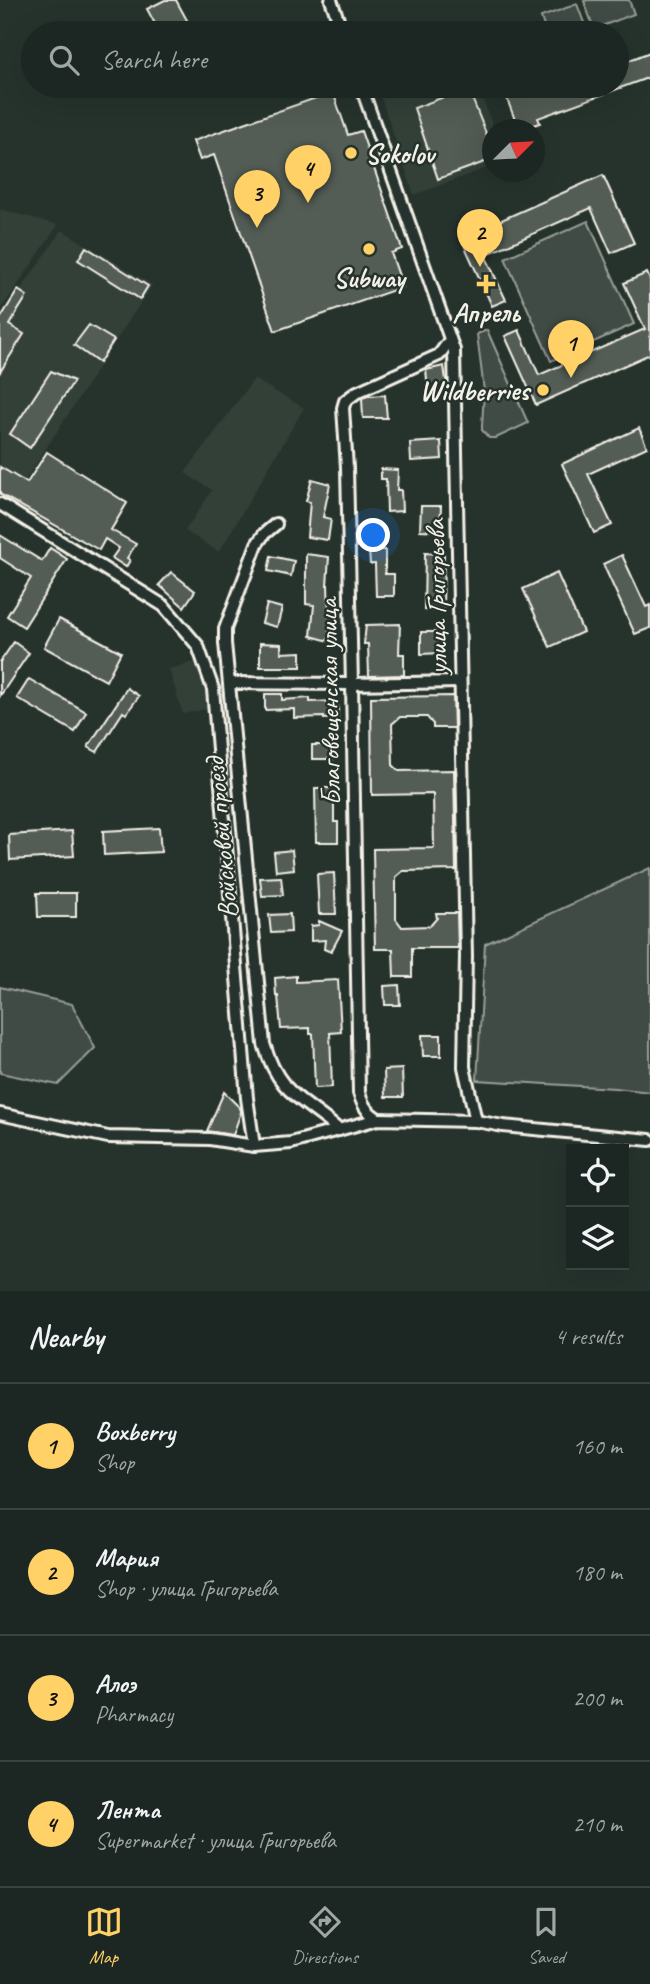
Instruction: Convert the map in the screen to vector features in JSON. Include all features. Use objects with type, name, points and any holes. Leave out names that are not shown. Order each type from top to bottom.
[{"type":"street","points":[[331,0],[339,21]]},
{"type":"street","name":"улица Григорьева","points":[[365,98],[454,350],[466,956],[464,1068],[476,1121]]},
{"type":"street","name":"Благовещенская улица","points":[[379,1119],[369,1113],[359,1093],[352,684],[343,408],[345,401],[357,392],[439,355],[450,340]]},
{"type":"street","points":[[0,504],[164,606],[198,646],[213,689],[246,1087],[254,1146]]},
{"type":"street","name":"Войсковой проезд","points":[[276,524],[257,544],[225,629],[264,1044],[269,1063],[278,1079],[292,1094],[339,1130]]},
{"type":"street","points":[[230,683],[460,682]]},
{"type":"street","points":[[0,1115],[108,1137],[210,1139],[254,1146],[291,1143],[379,1119],[476,1121],[650,1140]]},
{"type":"shaded area","points":[[629,0],[634,14],[615,21],[591,21],[584,1]]},
{"type":"shaded area","points":[[577,4],[583,21],[542,21],[541,17]]},
{"type":"shaded area","points":[[381,98],[482,98],[490,119],[482,119],[482,170],[414,195]]},
{"type":"shaded area","points":[[0,209],[58,225],[0,311]]},
{"type":"shaded area","points":[[588,221],[634,324],[551,361],[505,258]]},
{"type":"shaded area","points":[[62,230],[152,285],[10,504],[0,498],[0,320]]},
{"type":"shaded area","points":[[487,330],[528,423],[496,438],[489,438],[482,430],[484,391],[477,334]]},
{"type":"shaded area","points":[[254,379],[304,408],[219,552],[185,531],[212,490],[185,473]]},
{"type":"shaded area","points":[[198,661],[211,708],[183,714],[169,669]]},
{"type":"shaded area","points":[[650,868],[650,1092],[477,1080],[485,944]]},
{"type":"shaded area","points":[[0,987],[72,1004],[95,1048],[58,1085],[0,1073]]},
{"type":"building","points":[[165,0],[176,0],[187,21],[154,21],[147,9]]},
{"type":"building","points":[[650,52],[650,77],[629,85],[629,60]]},
{"type":"building","points":[[316,98],[335,98],[348,135],[361,131],[402,249],[391,253],[403,287],[275,331],[214,155],[200,160],[193,141]]},
{"type":"building","points":[[441,98],[472,98],[482,123],[482,163],[438,179],[414,108]]},
{"type":"building","points":[[507,98],[593,98],[538,118],[515,119]]},
{"type":"building","points":[[603,175],[634,243],[611,253],[591,208],[485,255],[506,300],[492,306],[461,238]]},
{"type":"building","points":[[86,247],[148,286],[140,299],[78,260]]},
{"type":"building","points":[[647,273],[650,280],[650,354],[536,405],[505,336],[519,330],[539,375],[645,329],[624,283]]},
{"type":"building","points":[[18,290],[27,296],[9,325],[24,334],[0,372],[0,319]]},
{"type":"building","points":[[89,325],[114,340],[99,363],[74,345]]},
{"type":"building","points":[[444,366],[447,387],[428,389],[426,370]]},
{"type":"building","points":[[51,371],[74,381],[30,448],[10,434]]},
{"type":"building","points":[[385,395],[387,418],[363,418],[362,398]]},
{"type":"building","points":[[639,428],[647,447],[588,474],[612,525],[594,533],[562,464]]},
{"type":"building","points":[[441,441],[442,459],[411,461],[410,443]]},
{"type":"building","points":[[47,452],[127,503],[111,530],[136,544],[127,558],[130,560],[126,567],[112,558],[119,548],[105,539],[99,550],[0,494],[0,467],[27,483]]},
{"type":"building","points":[[381,469],[398,470],[397,490],[401,490],[402,511],[387,512],[386,479],[381,479]]},
{"type":"building","points":[[312,479],[330,484],[323,517],[331,519],[328,540],[307,537],[310,502],[306,501]]},
{"type":"building","points":[[421,506],[441,506],[440,531],[420,530]]},
{"type":"building","points":[[0,535],[42,561],[50,548],[67,559],[24,627],[7,616],[31,578],[0,558]]},
{"type":"building","points":[[369,550],[385,550],[385,574],[394,574],[394,596],[376,596],[375,564],[370,564]]},
{"type":"building","points":[[425,553],[444,554],[443,611],[424,610]]},
{"type":"building","points":[[306,554],[329,557],[329,613],[333,613],[334,626],[329,626],[329,641],[311,636],[314,605],[306,604]]},
{"type":"building","points":[[622,555],[646,607],[650,605],[650,628],[635,634],[603,564]]},
{"type":"building","points":[[271,556],[294,561],[291,576],[268,571]]},
{"type":"building","points":[[171,572],[195,591],[184,607],[159,585]]},
{"type":"building","points":[[557,573],[583,632],[550,647],[523,589]]},
{"type":"building","points":[[267,604],[282,608],[277,627],[262,623]]},
{"type":"building","points":[[59,619],[121,652],[106,681],[44,647]]},
{"type":"building","points":[[400,624],[399,654],[404,654],[404,675],[369,676],[368,644],[364,644],[366,625]]},
{"type":"building","points":[[421,632],[441,632],[442,653],[421,654]]},
{"type":"building","points":[[14,642],[29,653],[0,696],[0,662]]},
{"type":"building","points":[[260,643],[281,644],[281,653],[301,652],[301,667],[260,667]]},
{"type":"building","points":[[29,679],[86,712],[75,732],[17,698]]},
{"type":"building","points":[[127,688],[139,696],[126,714],[123,712],[97,752],[88,747]]},
{"type":"building","points":[[265,694],[282,694],[282,700],[310,698],[310,702],[338,701],[338,718],[294,718],[294,709],[265,710]]},
{"type":"building","points":[[453,696],[454,728],[433,728],[427,717],[400,717],[392,724],[393,765],[399,771],[454,770],[456,870],[403,871],[396,877],[396,919],[402,927],[430,926],[437,918],[436,913],[457,913],[458,948],[412,948],[412,977],[394,977],[393,949],[375,949],[373,849],[434,848],[433,794],[372,795],[371,697]]},
{"type":"building","points":[[312,745],[334,745],[334,759],[312,759]]},
{"type":"building","points":[[315,788],[334,788],[334,822],[338,822],[338,842],[316,842]]},
{"type":"building","points":[[159,828],[161,852],[104,855],[103,831]]},
{"type":"building","points":[[72,831],[74,856],[10,860],[9,835]]},
{"type":"building","points":[[292,850],[294,869],[276,871],[274,852]]},
{"type":"building","points":[[334,873],[336,914],[319,914],[317,874]]},
{"type":"building","points":[[281,877],[283,895],[262,896],[260,878]]},
{"type":"building","points":[[37,893],[76,893],[76,917],[38,917]]},
{"type":"building","points":[[290,914],[291,932],[271,933],[269,915]]},
{"type":"building","points":[[319,921],[342,931],[331,952],[324,949],[325,940],[311,941],[311,926],[319,925]]},
{"type":"building","points":[[296,976],[296,982],[338,980],[341,1032],[330,1033],[332,1087],[315,1088],[313,1034],[310,1034],[310,1028],[281,1029],[275,978]]},
{"type":"building","points":[[399,985],[400,1005],[385,1005],[384,986]]},
{"type":"building","points":[[422,1035],[441,1035],[441,1056],[423,1056]]},
{"type":"building","points":[[402,1069],[403,1097],[385,1097],[384,1070]]},
{"type":"building","points":[[224,1092],[241,1112],[233,1135],[207,1131]]},
{"type":"place","name":"Sokolov","points":[[351,153]]},
{"type":"place","name":"Лента","points":[[308,203]]},
{"type":"place","name":"Алоэ","points":[[257,228]]},
{"type":"place","name":"Subway","points":[[369,249]]},
{"type":"place","name":"Мария","points":[[480,267]]},
{"type":"place","name":"Апрель","points":[[486,284]]},
{"type":"place","name":"Boxberry","points":[[571,378]]},
{"type":"place","name":"Wildberries","points":[[543,390]]}]
